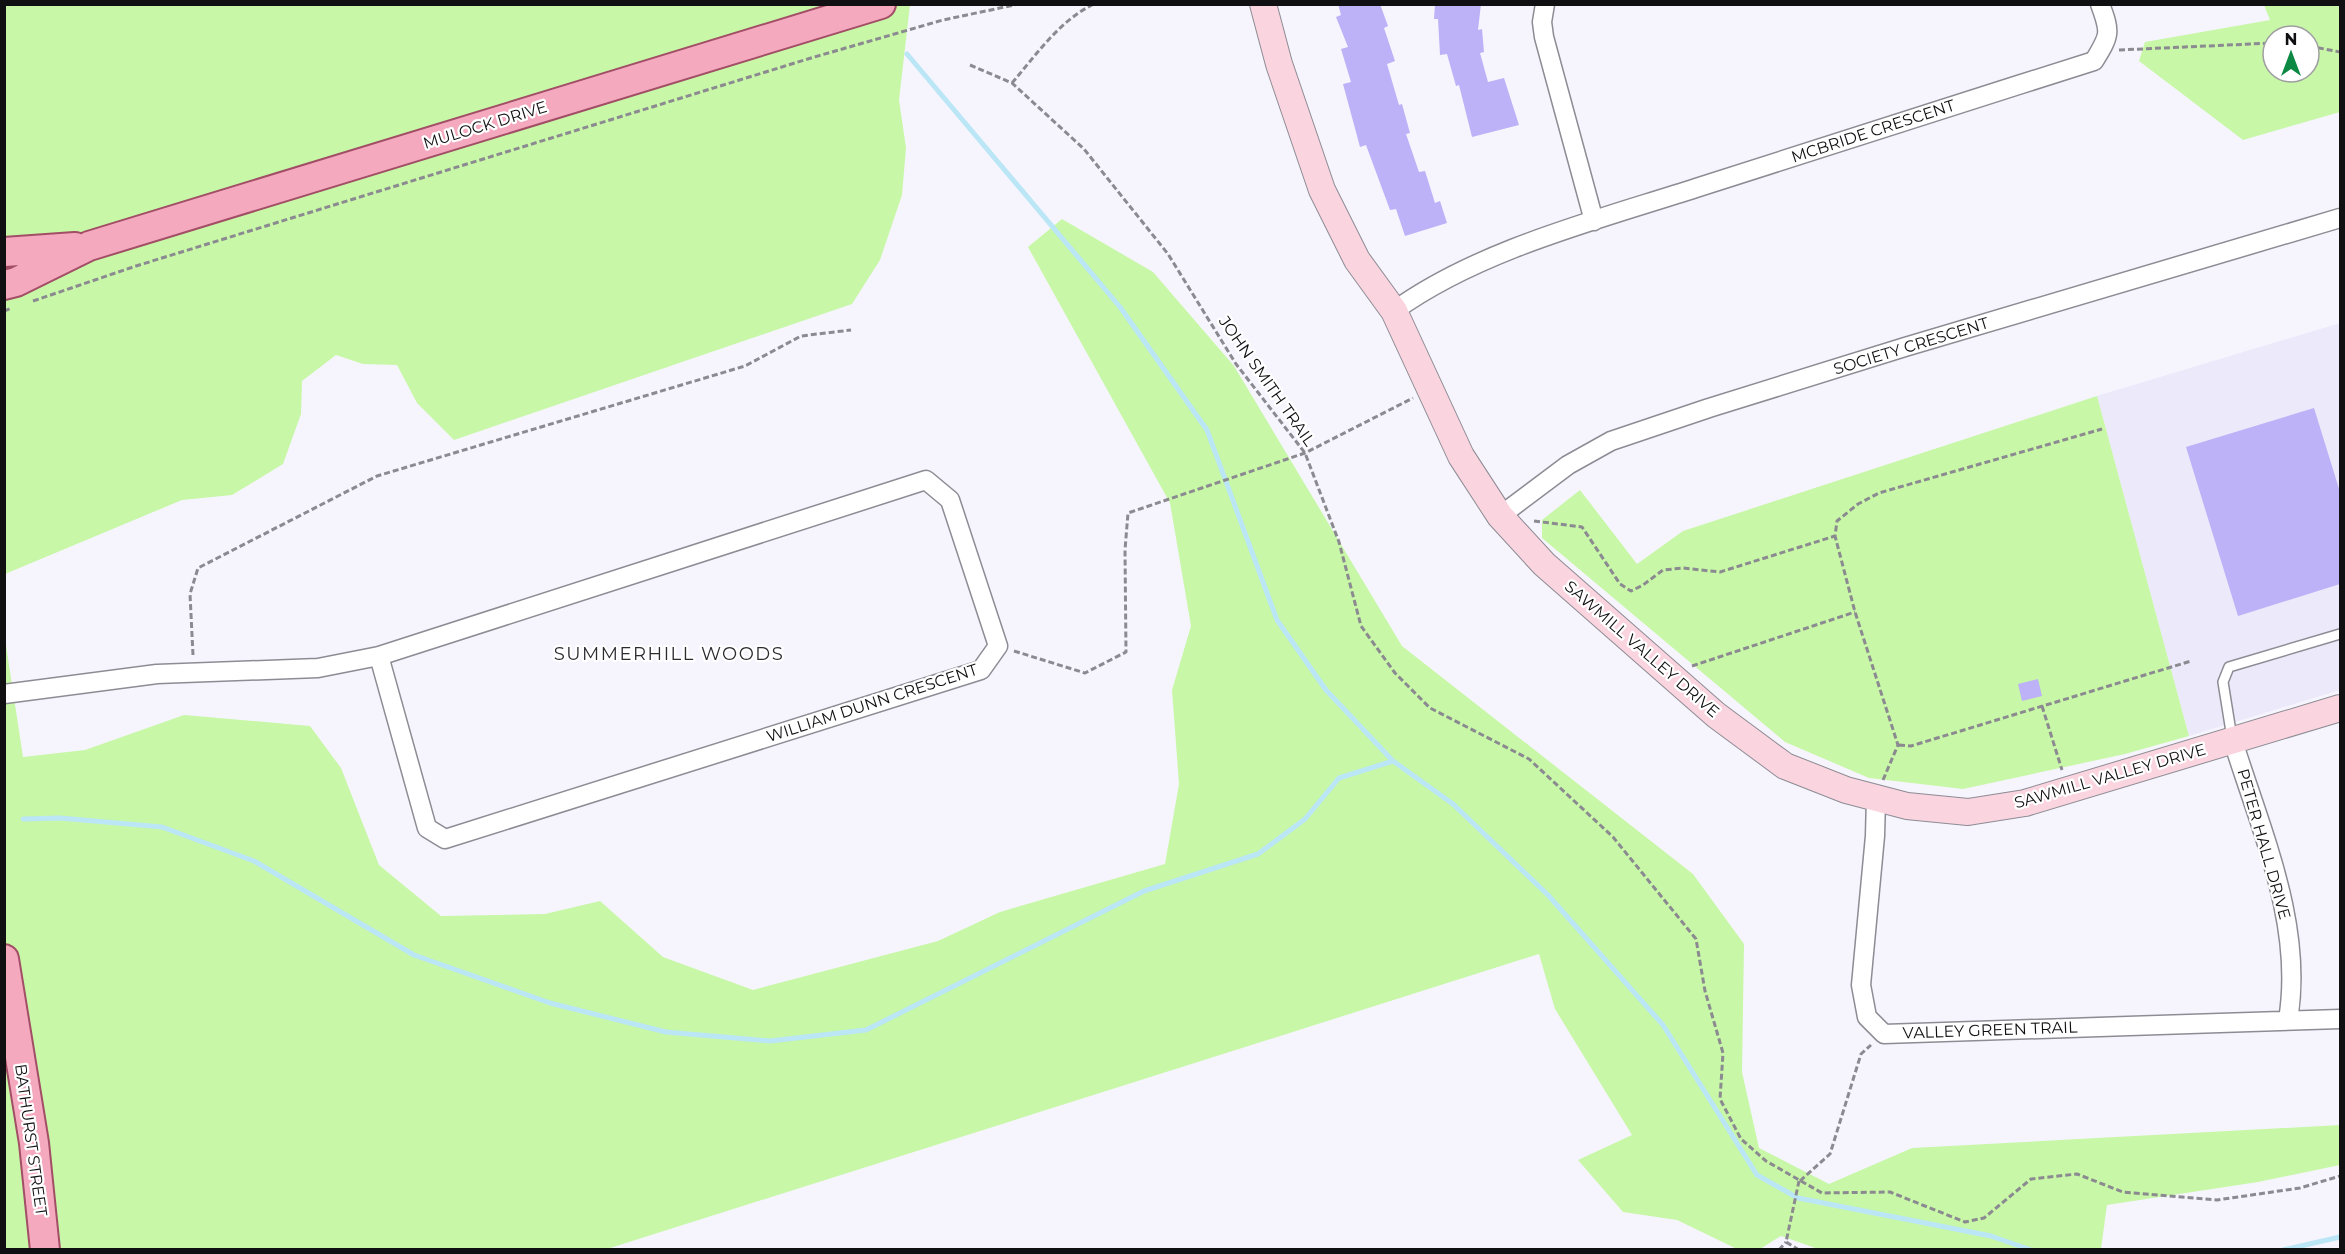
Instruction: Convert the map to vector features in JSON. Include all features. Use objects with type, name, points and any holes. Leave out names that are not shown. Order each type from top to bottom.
[{"type":"main road","name":"MULOCK DRIVE","points":[[10,296],[16,282],[89,246],[881,4]]},
{"type":"main road","name":"MULOCK DRIVE","points":[[4,252],[89,246]]},
{"type":"main road","name":"BATHURST STREET","points":[[4,959],[34,1143],[45,1250]]},
{"type":"street","name":"SAWMILL VALLEY DRIVE","points":[[1263,4],[1279,64],[1322,190],[1357,260],[1394,311],[1461,456],[1500,516],[1544,564],[1669,674],[1716,715],[1785,766],[1846,790],[1907,806],[1968,812],[2025,802],[2340,708]]},
{"type":"street","points":[[1545,4],[1542,22],[1544,37],[1594,221]]},
{"type":"street","points":[[2100,4],[2107,22],[2107,40],[2100,51]]},
{"type":"street","name":"MCBRIDE CRESCENT","points":[[1394,311],[1424,290],[1500,254],[1594,221],[2094,61],[2100,51]]},
{"type":"street","name":"SOCIETY CRESCENT","points":[[1500,516],[1568,465],[1611,441],[1905,347],[2340,218]]},
{"type":"street","points":[[4,694],[157,674],[318,668],[379,656],[926,480],[950,500],[998,646]]},
{"type":"street","name":"WILLIAM DUNN CRESCENT","points":[[379,656],[427,828],[446,839],[981,670],[998,646]]},
{"type":"street","name":"PETER HALL DRIVE","points":[[2233,741],[2280,888],[2291,945],[2291,999],[2288,1020]]},
{"type":"street","name":"VALLEY GREEN TRAIL","points":[[1876,798],[1875,836],[1861,985],[1867,1017],[1884,1034],[2340,1019]]},
{"type":"lane","points":[[2233,741],[2223,682],[2229,667],[2340,634]]},
{"type":"path","points":[[26,304],[136,266],[799,62],[943,20],[1019,4]]},
{"type":"path","points":[[1012,82],[1059,29],[1083,9],[1094,4]]},
{"type":"path","points":[[2100,51],[2261,44]]},
{"type":"path","points":[[2321,48],[2340,52]]},
{"type":"path","name":"JOHN SMITH TRAIL","points":[[970,65],[1012,82],[1084,149],[1168,254],[1236,364],[1305,453],[1339,542],[1361,626],[1395,673],[1430,708],[1529,759],[1613,837],[1696,939],[1705,991],[1724,1053],[1720,1099],[1741,1139],[1766,1161],[1822,1193],[1890,1192],[1965,1222],[1984,1218],[2031,1179],[2077,1174],[2124,1192],[2217,1200],[2300,1188],[2340,1176]]},
{"type":"path","points":[[4,311],[10,296]]},
{"type":"path","points":[[193,673],[190,594],[198,568],[377,476],[745,366],[801,336],[851,330]]},
{"type":"path","points":[[998,646],[1085,673],[1126,652],[1125,550],[1128,513],[1305,453],[1417,396],[1432,392]]},
{"type":"path","points":[[1876,798],[1898,745],[1856,612],[1835,536],[1837,521],[1858,504],[1879,493],[2102,429]]},
{"type":"path","points":[[1500,516],[1582,527],[1620,584],[1631,591],[1663,570],[1683,568],[1720,572],[1835,536]]},
{"type":"path","points":[[1669,674],[1856,612]]},
{"type":"path","points":[[1898,745],[1911,746],[2191,662]]},
{"type":"path","points":[[2042,706],[2064,777]]},
{"type":"path","points":[[1779,1250],[1786,1242],[1799,1181],[1830,1154],[1861,1054],[1884,1034]]},
{"type":"path","points":[[1786,1242],[1799,1250]]},
{"type":"shaded area","points":[[2340,323],[2340,690],[2189,736],[2097,396]]},
{"type":"green space","points":[[5,5],[910,5],[899,100],[906,148],[902,195],[880,260],[852,304],[454,440],[417,403],[397,365],[363,364],[336,355],[302,381],[301,414],[283,464],[232,495],[182,500],[5,574]]},
{"type":"green space","points":[[2264,5],[2340,5],[2340,112],[2243,140],[2139,61],[2145,42],[2270,20]]},
{"type":"green space","points":[[1062,219],[1153,272],[1234,366],[1402,646],[1693,874],[1744,944],[1742,1072],[1759,1148],[1829,1184],[1912,1148],[2340,1125],[2340,1165],[2258,1182],[2107,1205],[2101,1249],[1821,1250],[1781,1236],[1760,1249],[1737,1249],[1677,1220],[1623,1212],[1578,1160],[1632,1135],[1555,1009],[1539,954],[607,1249],[5,1249],[4,632],[23,757],[85,750],[184,715],[310,726],[341,768],[379,865],[441,916],[545,914],[600,901],[663,957],[753,990],[938,941],[1000,912],[1165,864],[1179,784],[1172,690],[1191,626],[1170,503],[1028,247]]},
{"type":"green space","points":[[2097,396],[2189,736],[2125,754],[1963,789],[1869,778],[1785,742],[1542,538],[1542,520],[1580,490],[1637,564],[1683,531]]},
{"type":"building","points":[[1338,4],[1380,4],[1388,26],[1384,28],[1395,61],[1387,64],[1410,133],[1406,134],[1419,172],[1425,171],[1435,203],[1440,201],[1447,223],[1405,236],[1396,209],[1390,210],[1366,145],[1360,147],[1343,84],[1351,82],[1341,49],[1348,47],[1336,17],[1341,15]]},
{"type":"building","points":[[1435,4],[1481,4],[1478,30],[1482,29],[1484,52],[1480,53],[1488,82],[1504,78],[1519,125],[1472,137],[1459,85],[1456,86],[1447,54],[1440,55],[1438,19],[1434,19]]},
{"type":"building","points":[[2314,408],[2340,492],[2340,584],[2238,616],[2186,447]]},
{"type":"building","points":[[2038,679],[2042,696],[2022,701],[2018,684]]},
{"type":"waterway","points":[[907,54],[1120,307],[1207,430],[1277,620],[1326,690],[1393,761],[1453,804],[1548,895],[1663,1025],[1757,1175],[1798,1198],[1991,1236],[2031,1250]]},
{"type":"waterway","points":[[23,819],[60,818],[162,827],[254,861],[414,955],[550,1003],[666,1032],[770,1041],[866,1030],[1144,891],[1258,854],[1305,819],[1339,778],[1393,761]]},
{"type":"waterway","points":[[2283,1250],[2340,1237]]},
{"type":"district","name":"SUMMERHILL WOODS","points":[[669,654]]}]
